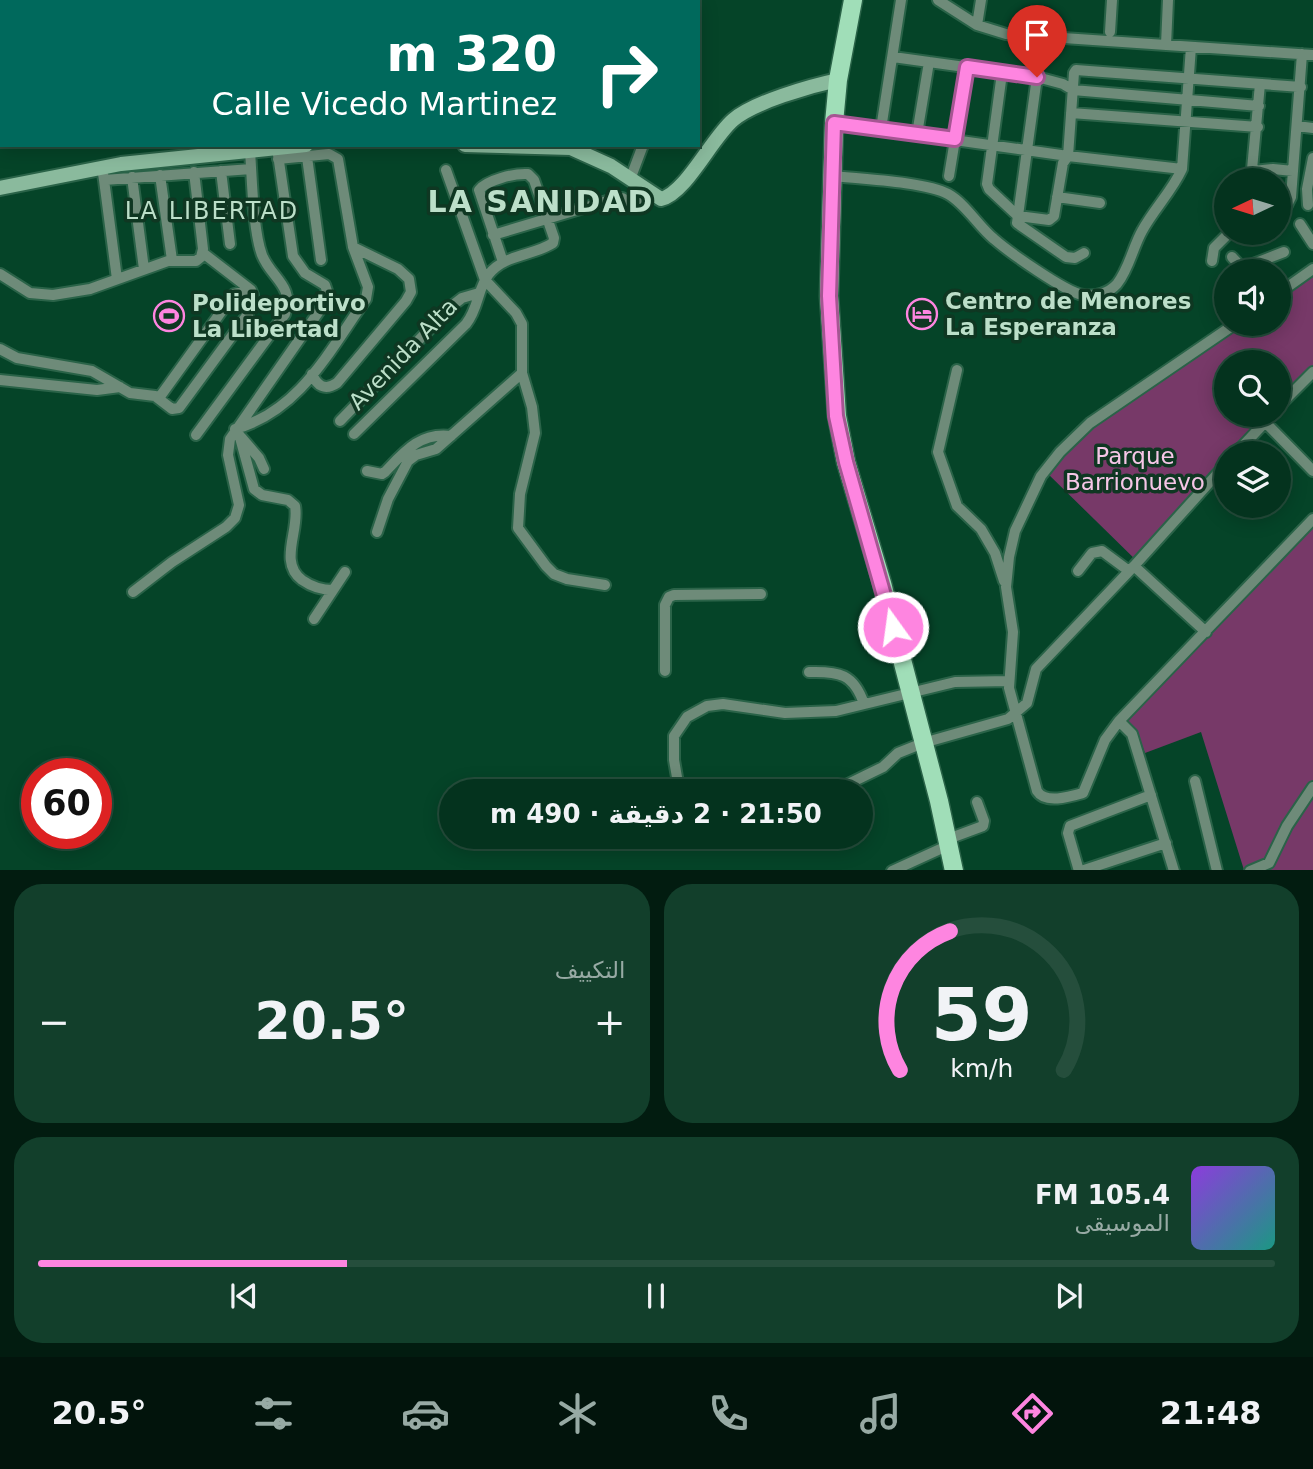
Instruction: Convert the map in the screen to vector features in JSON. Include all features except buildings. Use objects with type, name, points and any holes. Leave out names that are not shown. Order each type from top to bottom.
[{"type":"main road","points":[[853,0],[838,80],[834,123],[829,296],[836,416],[846,462],[870,538],[911,693],[954,870]]},
{"type":"street","points":[[881,129],[901,0]]},
{"type":"street","points":[[940,0],[977,25],[1006,34],[1308,54],[1301,87],[1292,182]]},
{"type":"street","points":[[977,25],[981,0]]},
{"type":"street","points":[[1110,32],[1112,0]]},
{"type":"street","points":[[1166,45],[1168,0]]},
{"type":"street","points":[[833,176],[930,187],[946,192],[999,244],[1071,291],[1089,296],[1102,294],[1119,282],[1143,230],[1177,181],[1182,169],[1191,47]]},
{"type":"street","points":[[893,57],[1037,77],[1063,84],[1073,90],[1259,106]]},
{"type":"street","points":[[917,134],[929,62]]},
{"type":"street","points":[[948,177],[967,67]]},
{"type":"street","points":[[1002,73],[987,184],[989,190],[1018,216],[1051,220],[1058,197],[1063,163],[1068,156],[1074,73],[1080,70],[1301,87]]},
{"type":"street","points":[[1037,77],[1018,226],[1062,255],[1075,258],[1084,253]]},
{"type":"street","points":[[536,147],[571,148],[631,177],[654,197],[662,199],[674,194],[739,115],[803,88],[838,80]]},
{"type":"street","points":[[1253,168],[1260,85]]},
{"type":"street","points":[[1071,113],[1258,127]]},
{"type":"street","points":[[834,123],[1182,169]]},
{"type":"street","points":[[1297,126],[1313,128]]},
{"type":"street","points":[[631,177],[642,147]]},
{"type":"street","points":[[196,435],[285,314],[288,304],[285,289],[266,264],[259,243],[250,151]]},
{"type":"street","points":[[0,188],[250,151],[277,154],[307,151],[333,155],[338,159],[353,247],[368,287],[366,299],[312,374],[285,405],[262,420],[237,431]]},
{"type":"street","points":[[307,151],[321,260]]},
{"type":"street","points":[[132,592],[235,518],[239,505],[228,450],[237,431],[329,297],[326,285],[305,272],[295,261],[277,154]]},
{"type":"street","points":[[1308,205],[1307,189],[1313,158]]},
{"type":"street","points":[[103,174],[132,177],[251,169]]},
{"type":"street","points":[[446,170],[485,280],[516,313],[522,324],[522,373],[534,416],[535,433],[520,494],[519,528],[554,574],[567,579],[605,585]]},
{"type":"street","points":[[221,171],[230,244]]},
{"type":"street","points":[[0,274],[30,293],[45,296],[78,292],[172,260],[194,262],[203,251],[194,172]]},
{"type":"street","points":[[103,174],[117,279]]},
{"type":"street","points":[[503,262],[479,190],[486,184],[528,174],[534,180],[547,220]]},
{"type":"street","points":[[160,175],[172,260]]},
{"type":"street","points":[[132,177],[144,269]]},
{"type":"street","points":[[493,235],[617,198],[635,205],[654,197]]},
{"type":"street","points":[[1058,197],[1100,203]]},
{"type":"street","name":"Avenida Alta","points":[[355,434],[466,324],[475,312],[485,280],[503,262],[553,243],[554,238],[547,220]]},
{"type":"street","points":[[1300,223],[1313,244]]},
{"type":"street","points":[[1212,261],[1217,245]]},
{"type":"street","points":[[312,374],[321,387],[330,388],[337,383],[411,292],[410,279],[353,247]]},
{"type":"street","points":[[0,349],[17,358],[92,371],[130,393],[159,398],[172,409],[178,408],[248,314],[253,295],[251,290],[203,251]]},
{"type":"street","points":[[1268,259],[1284,252]]},
{"type":"street","points":[[1291,285],[1313,269]]},
{"type":"street","points":[[159,398],[234,294],[244,292],[250,300]]},
{"type":"street","points":[[340,421],[453,305],[479,293]]},
{"type":"street","points":[[1006,587],[1015,531],[1041,476],[1060,452],[1090,423],[1217,336]]},
{"type":"street","points":[[957,370],[938,452],[957,506],[981,528],[995,553],[1006,587],[1013,632],[1009,681],[1038,794],[1047,799],[1083,793],[1105,740],[1119,721],[1313,519]]},
{"type":"street","points":[[1291,394],[1313,372]]},
{"type":"street","points":[[377,532],[388,499],[408,461],[416,455],[436,449],[522,373]]},
{"type":"street","points":[[0,380],[96,390],[120,387]]},
{"type":"street","points":[[1247,441],[1260,427]]},
{"type":"street","points":[[1276,427],[1313,471]]},
{"type":"street","points":[[237,431],[256,453],[264,469]]},
{"type":"street","points":[[237,431],[254,489],[262,495],[288,500],[295,506],[290,566],[296,575],[311,585],[333,590]]},
{"type":"street","points":[[367,471],[382,474],[401,453],[421,440],[435,435],[451,436]]},
{"type":"street","points":[[859,779],[883,767],[898,752],[1008,719],[1016,714],[1027,703],[1036,669],[1132,569],[1214,478]]},
{"type":"street","points":[[1078,571],[1092,553],[1102,551],[1132,569],[1206,632]]},
{"type":"street","points":[[314,619],[345,572]]},
{"type":"street","points":[[665,671],[665,605],[669,597],[761,594]]},
{"type":"street","points":[[809,672],[834,672],[852,681],[859,688],[864,704]]},
{"type":"street","points":[[677,779],[674,736],[682,722],[700,709],[723,704],[763,711],[836,711],[955,682],[1009,681]]},
{"type":"street","points":[[1119,721],[1132,734],[1174,870]]},
{"type":"street","points":[[1195,782],[1217,870]]},
{"type":"street","points":[[1250,870],[1266,865],[1272,859],[1287,826],[1313,787]]},
{"type":"street","points":[[1151,795],[1070,826],[1068,833],[1080,870],[1166,843]]},
{"type":"street","points":[[892,870],[983,826],[984,821],[977,802]]},
{"type":"green space","name":"Parque Barrionuevo","points":[[1313,266],[1313,372],[1291,397],[1291,350],[1214,350],[1214,427],[1264,427],[1251,441],[1214,441],[1214,480],[1145,556],[1143,567],[1045,471],[1061,449],[1214,335],[1291,336],[1291,282]]},
{"type":"green space","points":[[1313,523],[1313,870],[1244,870],[1201,732],[1145,753],[1138,735],[1120,723]]},
{"type":"place","name":"Centro de Menores La Esperanza","points":[[922,314]]},
{"type":"place","name":"Polideportivo La Libertad","points":[[169,316]]},
{"type":"district","name":"LA SANIDAD","points":[[541,201]]},
{"type":"district","name":"LA LIBERTAD","points":[[212,211]]},
{"type":"route","points":[[893,627],[870,538],[846,462],[836,416],[829,296],[834,123],[955,139],[967,67],[1037,77]]}]
